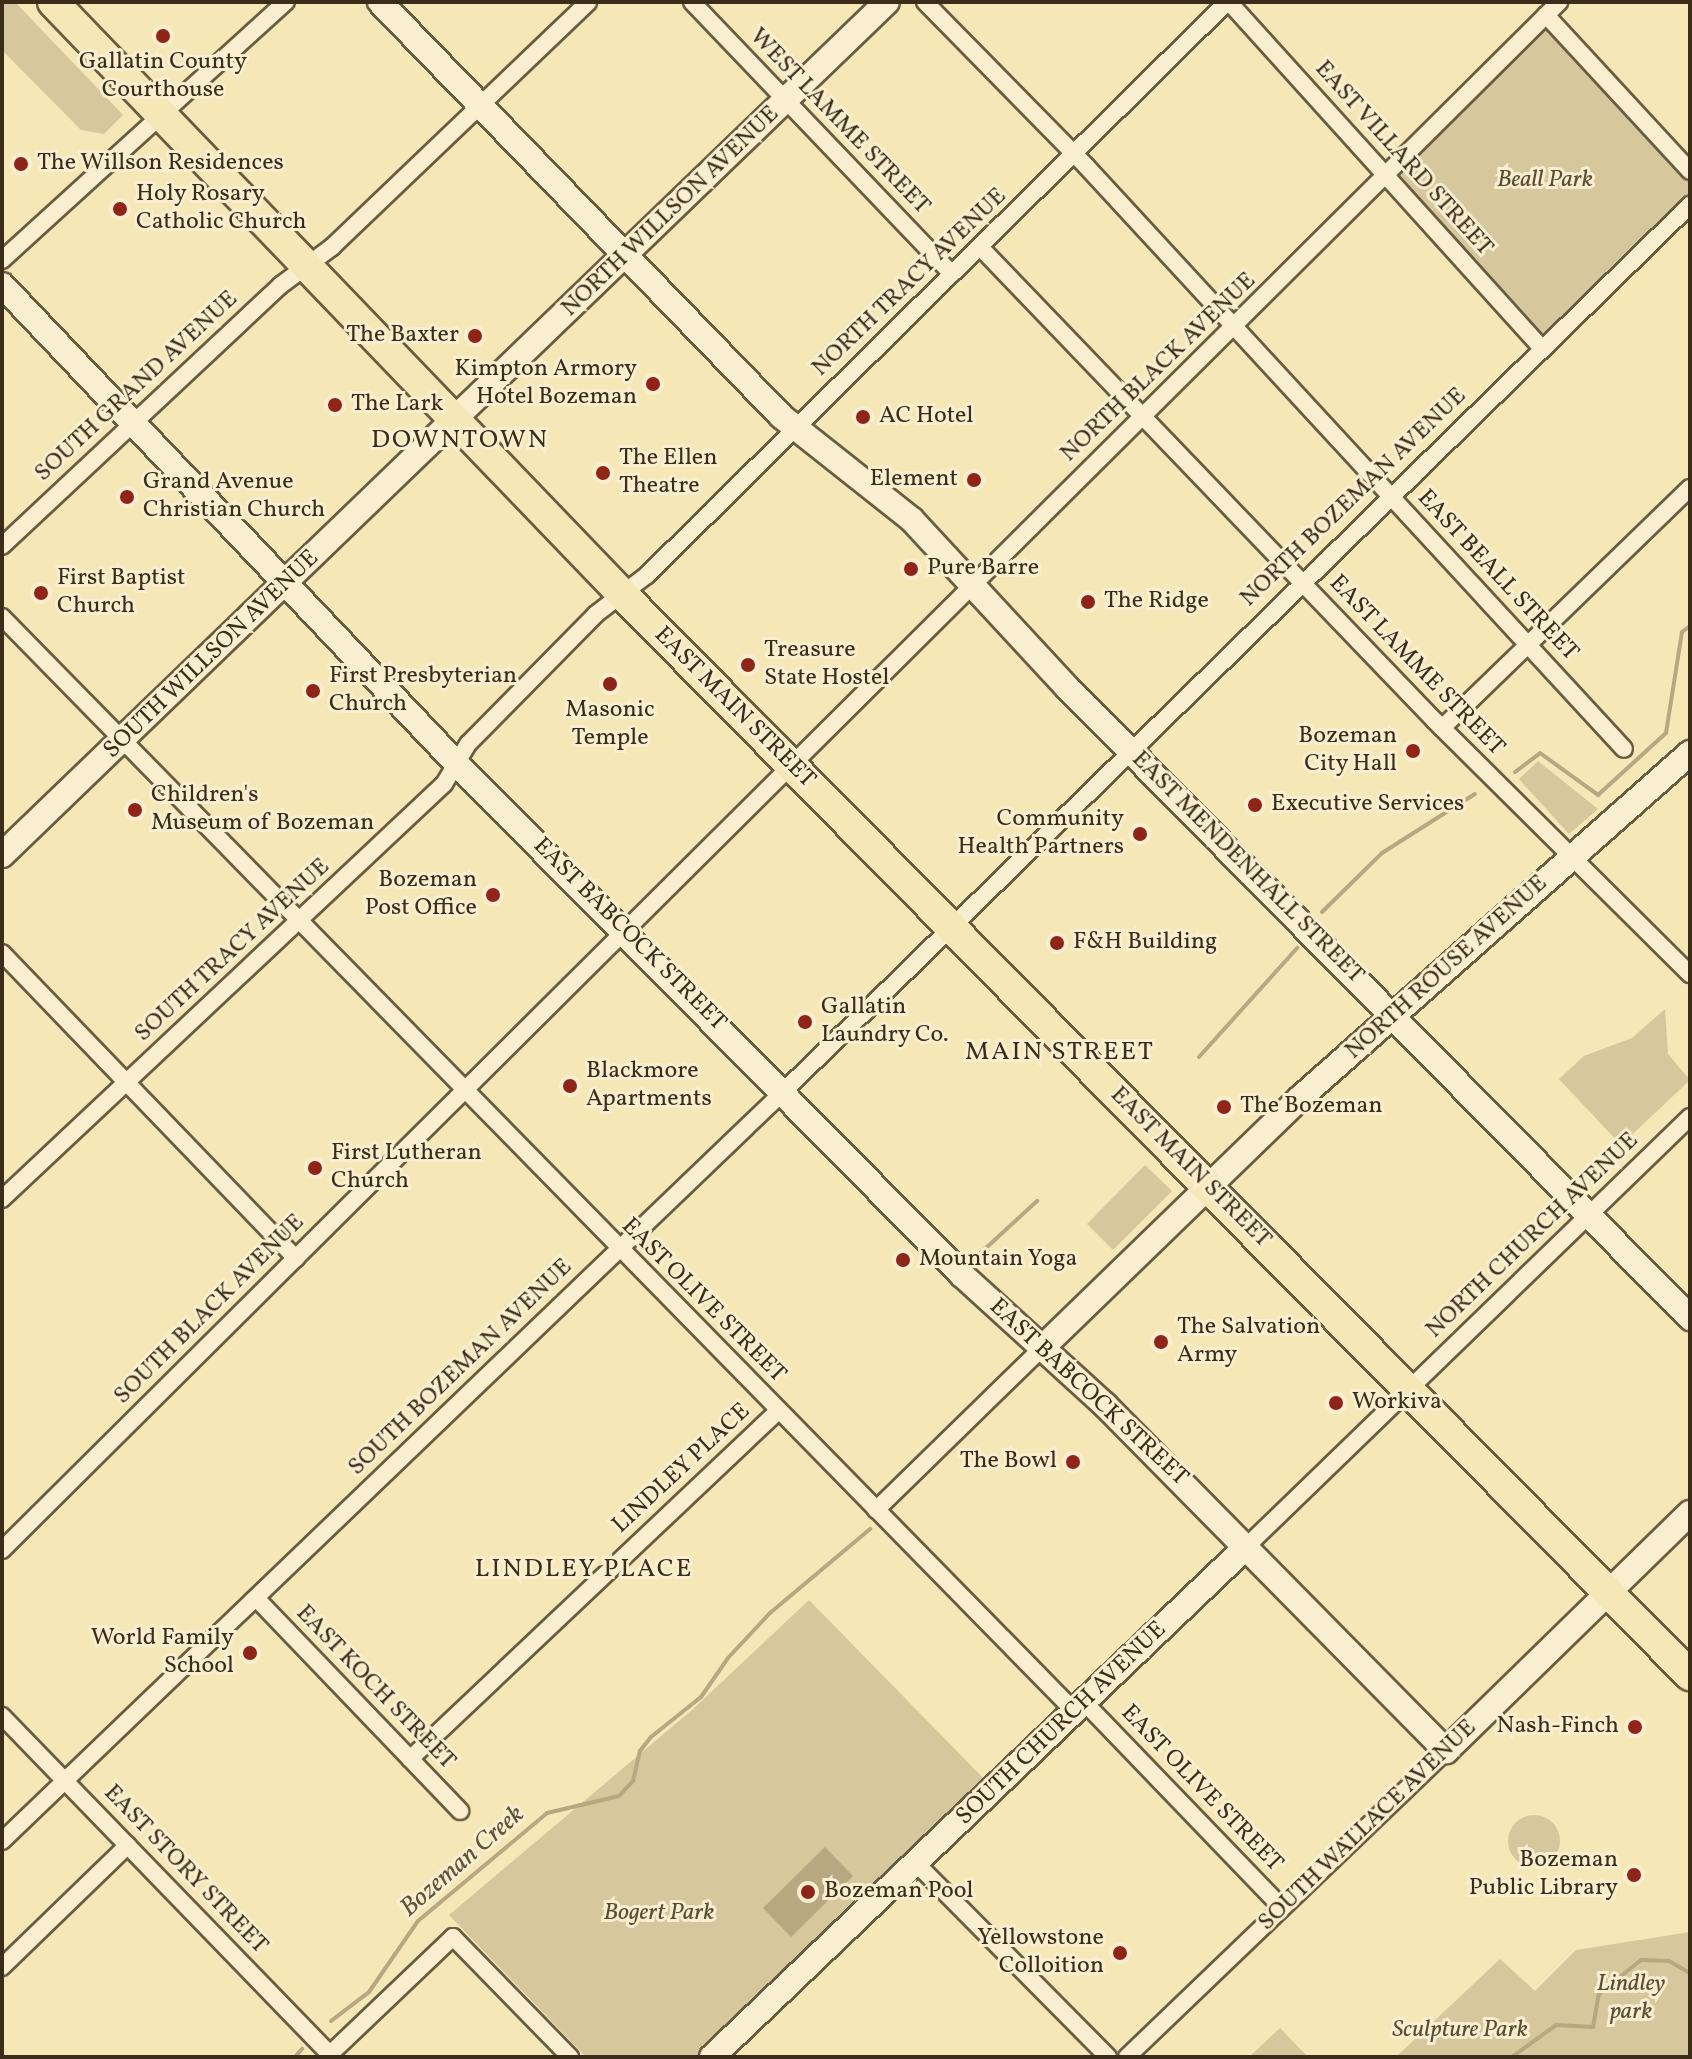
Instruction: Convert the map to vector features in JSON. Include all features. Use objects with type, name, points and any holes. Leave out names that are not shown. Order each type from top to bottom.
[{"type":"highway","name":"EAST MAIN STREET","points":[[53,2],[622,594],[1690,1675]]},
{"type":"street","points":[[2,260],[286,2]]},
{"type":"street","name":"EAST MENDENHALL STREET","points":[[380,2],[625,256],[797,427],[912,520],[1130,751],[1690,1318]]},
{"type":"street","name":"SOUTH GRAND AVENUE","points":[[2,546],[306,265],[332,247],[588,2]]},
{"type":"street","name":"WEST LAMME STREET","points":[[692,2],[783,102],[952,274]]},
{"type":"street","name":"NORTH WILLSON AVENUE","points":[[453,419],[481,399],[887,2]]},
{"type":"street","name":"EAST BEALL STREET","points":[[925,2],[1075,155],[1624,749]]},
{"type":"street","name":"NORTH TRACY AVENUE","points":[[622,594],[797,427],[1228,2]]},
{"type":"street","name":"EAST VILLARD STREET","points":[[1228,2],[1542,348]]},
{"type":"street","name":"NORTH BLACK AVENUE","points":[[793,767],[1559,2]]},
{"type":"street","points":[[1546,15],[1690,171]]},
{"type":"street","name":"NORTH BOZEMAN AVENUE","points":[[951,928],[1690,205]]},
{"type":"street","name":"EAST LAMME STREET","points":[[980,247],[1442,728],[1690,974]]},
{"type":"street","name":"EAST BABCOCK STREET","points":[[2,285],[457,764],[625,929],[961,1274],[1042,1348],[1246,1547],[1446,1751]]},
{"type":"street","name":"SOUTH WILLSON AVENUE","points":[[2,855],[123,743],[453,419]]},
{"type":"street","points":[[1442,728],[1690,488]]},
{"type":"street","name":"SOUTH TRACY AVENUE","points":[[2,1199],[444,784],[468,744],[532,678],[622,594]]},
{"type":"street","name":"EAST OLIVE STREET","points":[[2,617],[462,1091],[876,1510],[1282,1908]]},
{"type":"street","name":"NORTH ROUSE AVENUE","points":[[1042,1348],[1393,1015],[1690,753]]},
{"type":"street","name":"SOUTH BLACK AVENUE","points":[[2,1550],[625,929],[793,767]]},
{"type":"street","name":"SOUTH BOZEMAN AVENUE","points":[[2,1841],[951,928]]},
{"type":"street","points":[[2,953],[296,1259]]},
{"type":"street","name":"NORTH CHURCH AVENUE","points":[[1409,1390],[1690,1117]]},
{"type":"street","points":[[876,1510],[1042,1348]]},
{"type":"street","name":"SOUTH CHURCH AVENUE","points":[[712,2057],[1409,1390]]},
{"type":"street","name":"LINDLEY PLACE","points":[[410,1759],[778,1411]]},
{"type":"street","name":"SOUTH WALLACE AVENUE","points":[[1127,2057],[1690,1513]]},
{"type":"street","name":"EAST KOCH STREET","points":[[256,1598],[460,1811]]},
{"type":"street","name":"EAST STORY STREET","points":[[2,1716],[329,2056]]},
{"type":"street","points":[[2,1967],[128,1845]]},
{"type":"street","points":[[916,1863],[1108,2057]]},
{"type":"street","points":[[329,2056],[453,1937],[570,2057]]},
{"type":"green space","points":[[2,2],[15,2],[123,115],[104,134],[81,130],[2,50]]},
{"type":"green space","name":"Beall Park","points":[[1546,15],[1690,171],[1690,205],[1542,348],[1387,177]]},
{"type":"green space","points":[[1538,761],[1598,809],[1569,834],[1519,779]]},
{"type":"green space","points":[[1665,1009],[1668,1054],[1690,1080],[1621,1145],[1559,1079],[1584,1056],[1632,1038]]},
{"type":"green space","points":[[1145,1165],[1172,1191],[1113,1250],[1087,1224]]},
{"type":"green space","name":"Bogert Park","points":[[809,1600],[989,1784],[704,2057],[586,2057],[449,1915],[692,1710]]},
{"type":"green space","points":[[1534,1815],[1552,1823],[1560,1841],[1552,1859],[1534,1867],[1516,1859],[1508,1841],[1516,1823]]},
{"type":"green space","name":"Lindley park","points":[[1690,1932],[1690,2057],[1396,2057],[1500,1959],[1535,1991],[1576,1950]]},
{"type":"green space","points":[[1280,2028],[1308,2057],[1249,2057]]},
{"type":"shaded area","name":"Bozeman Pool","points":[[825,1847],[853,1876],[791,1937],[763,1908]]},
{"type":"waterway","name":"Bozeman Creek","points":[[1515,772],[1540,753],[1598,795],[1666,733],[1682,632],[1690,626]]},
{"type":"waterway","name":"Bozeman Creek","points":[[1322,912],[1382,853],[1475,794]]},
{"type":"waterway","name":"Bozeman Creek","points":[[1199,1057],[1297,948]]},
{"type":"waterway","name":"Bozeman Creek","points":[[974,1259],[1037,1201]]},
{"type":"waterway","name":"Bozeman Creek","points":[[331,2021],[369,1992],[418,1921],[547,1813],[619,1796],[633,1781],[640,1751],[651,1737],[701,1697],[728,1658],[770,1613],[870,1529]]},
{"type":"waterway","points":[[1512,2057],[1556,2025],[1593,2027],[1599,1994],[1641,1960],[1669,1961],[1690,1973]]},
{"type":"waterway","name":"Bozeman Creek","points":[[295,2057],[302,2049]]},
{"type":"place","name":"Gallatin County Courthouse","points":[[163,36]]},
{"type":"place","name":"The Willson Residences","points":[[21,164]]},
{"type":"place","name":"Holy Rosary Catholic Church","points":[[120,209]]},
{"type":"place","name":"The Baxter","points":[[475,336]]},
{"type":"place","name":"Kimpton Armory Hotel Bozeman","points":[[653,384]]},
{"type":"place","name":"The Lark","points":[[335,405]]},
{"type":"place","name":"AC Hotel","points":[[863,417]]},
{"type":"place","name":"The Ellen Theatre","points":[[603,473]]},
{"type":"place","name":"Element","points":[[974,480]]},
{"type":"place","name":"Grand Avenue Christian Church","points":[[127,497]]},
{"type":"place","name":"Pure Barre","points":[[911,569]]},
{"type":"place","name":"First Baptist Church","points":[[41,593]]},
{"type":"place","name":"The Ridge","points":[[1088,602]]},
{"type":"place","name":"Treasure State Hostel","points":[[748,665]]},
{"type":"place","name":"Masonic Temple","points":[[610,684]]},
{"type":"place","name":"First Presbyterian Church","points":[[313,691]]},
{"type":"place","name":"Bozeman City Hall","points":[[1413,751]]},
{"type":"place","name":"Executive Services","points":[[1255,805]]},
{"type":"place","name":"Children's Museum of Bozeman","points":[[135,810]]},
{"type":"place","name":"Community Health Partners","points":[[1140,834]]},
{"type":"place","name":"Bozeman Post Office","points":[[493,895]]},
{"type":"place","name":"F&H Building","points":[[1057,943]]},
{"type":"place","name":"Gallatin Laundry Co.","points":[[805,1022]]},
{"type":"place","name":"Blackmore Apartments","points":[[570,1086]]},
{"type":"place","name":"The Bozeman","points":[[1224,1107]]},
{"type":"place","name":"First Lutheran Church","points":[[315,1168]]},
{"type":"place","name":"Mountain Yoga","points":[[903,1260]]},
{"type":"place","name":"The Salvation Army","points":[[1161,1342]]},
{"type":"place","name":"Workiva","points":[[1336,1403]]},
{"type":"place","name":"The Bowl","points":[[1073,1462]]},
{"type":"place","name":"World Family School","points":[[250,1653]]},
{"type":"place","name":"Nash-Finch","points":[[1635,1727]]},
{"type":"place","name":"Bozeman Public Library","points":[[1634,1875]]},
{"type":"place","name":"Bozeman Pool","points":[[808,1892]]},
{"type":"place","name":"Yellowstone Colloition","points":[[1120,1953]]},
{"type":"district","name":"DOWNTOWN","points":[[460,441]]},
{"type":"district","name":"MAIN STREET","points":[[1060,1053]]},
{"type":"district","name":"LINDLEY PLACE","points":[[584,1570]]},
{"type":"park label","name":"Sculpture Park","points":[[1460,2031]]}]
